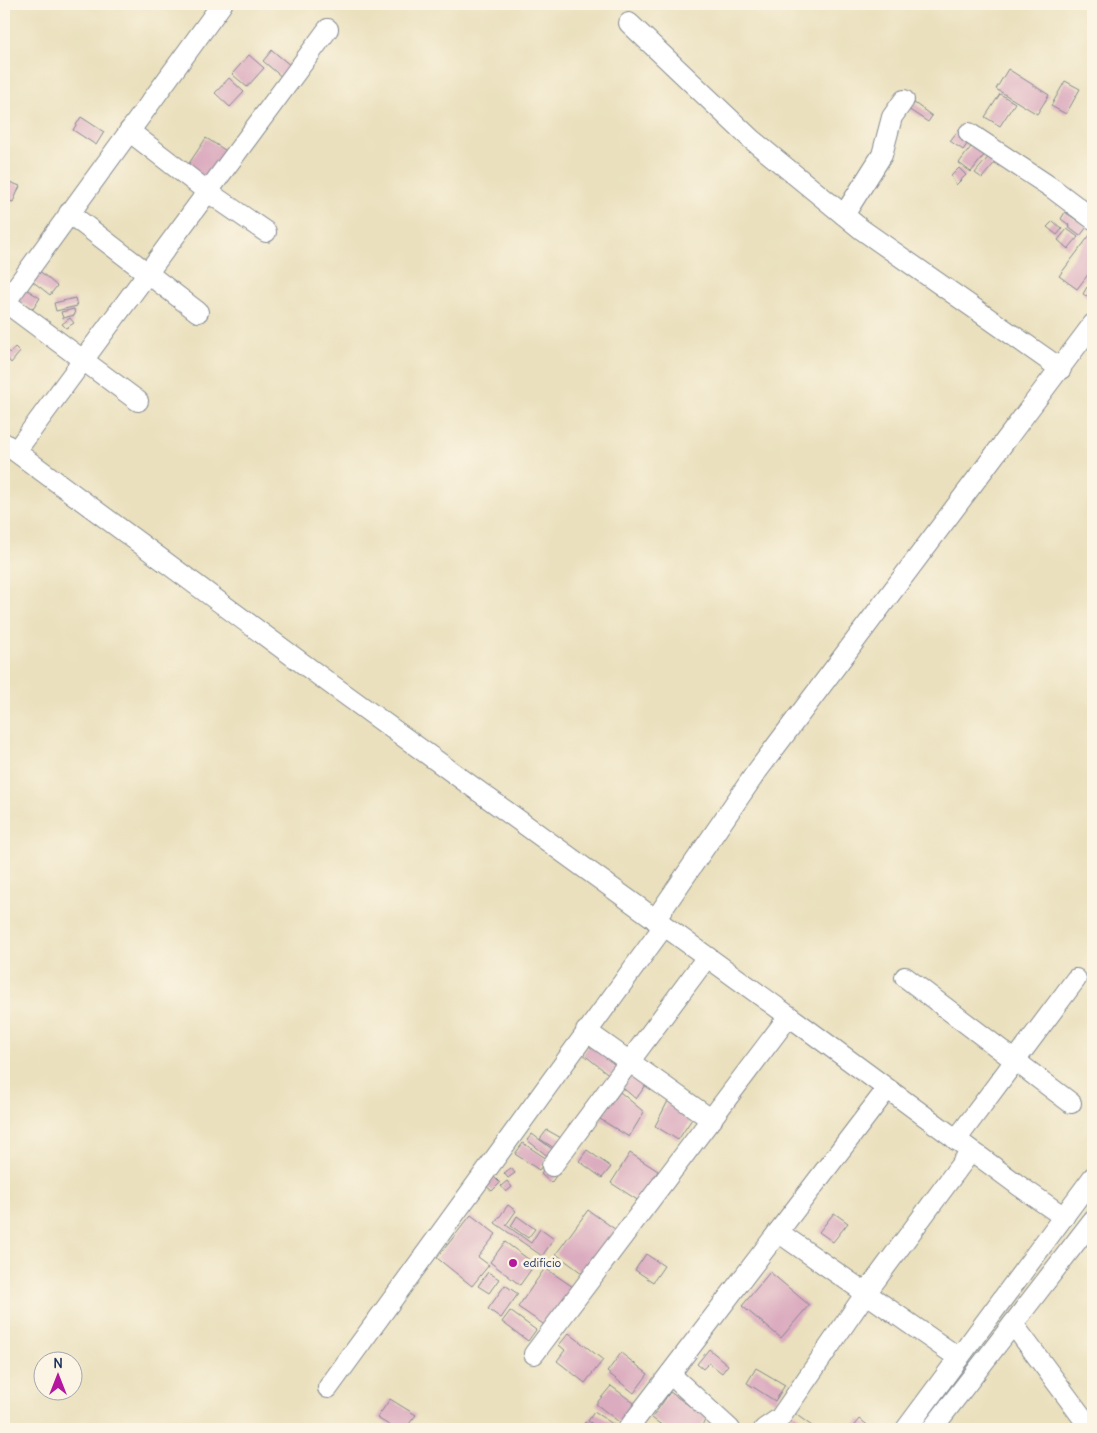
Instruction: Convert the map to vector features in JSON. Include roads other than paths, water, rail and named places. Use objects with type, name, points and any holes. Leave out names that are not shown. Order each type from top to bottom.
[{"type":"street","points":[[138,400],[4,303],[222,4]]},
{"type":"street","points":[[629,23],[752,139],[844,215],[1061,369]]},
{"type":"street","points":[[328,29],[84,360],[10,447],[321,677],[1064,1217]]},
{"type":"street","points":[[844,215],[882,154],[892,117],[904,100]]},
{"type":"street","points":[[129,132],[208,192],[266,232]]},
{"type":"street","points":[[969,132],[1052,188],[1093,219]]},
{"type":"street","points":[[70,213],[198,312]]},
{"type":"street","points":[[328,1388],[586,1031],[659,923],[755,774],[813,694],[878,613],[1093,324]]},
{"type":"street","points":[[552,1166],[707,957]]},
{"type":"street","points":[[905,978],[1072,1103]]},
{"type":"street","points":[[764,1429],[780,1418],[866,1293],[963,1145],[1015,1061],[1076,979]]},
{"type":"street","points":[[534,1354],[789,1016]]},
{"type":"street","points":[[586,1031],[712,1120]]},
{"type":"street","points":[[628,1429],[888,1089]]},
{"type":"street","points":[[932,1429],[959,1358],[1093,1176]]},
{"type":"street","points":[[906,1429],[947,1391],[1013,1324],[1093,1220]]},
{"type":"street","points":[[778,1232],[959,1358]]},
{"type":"street","points":[[1013,1324],[1091,1429]]},
{"type":"street","points":[[670,1374],[730,1429]]},
{"type":"place","name":"edificio","points":[[513,1263]]}]
